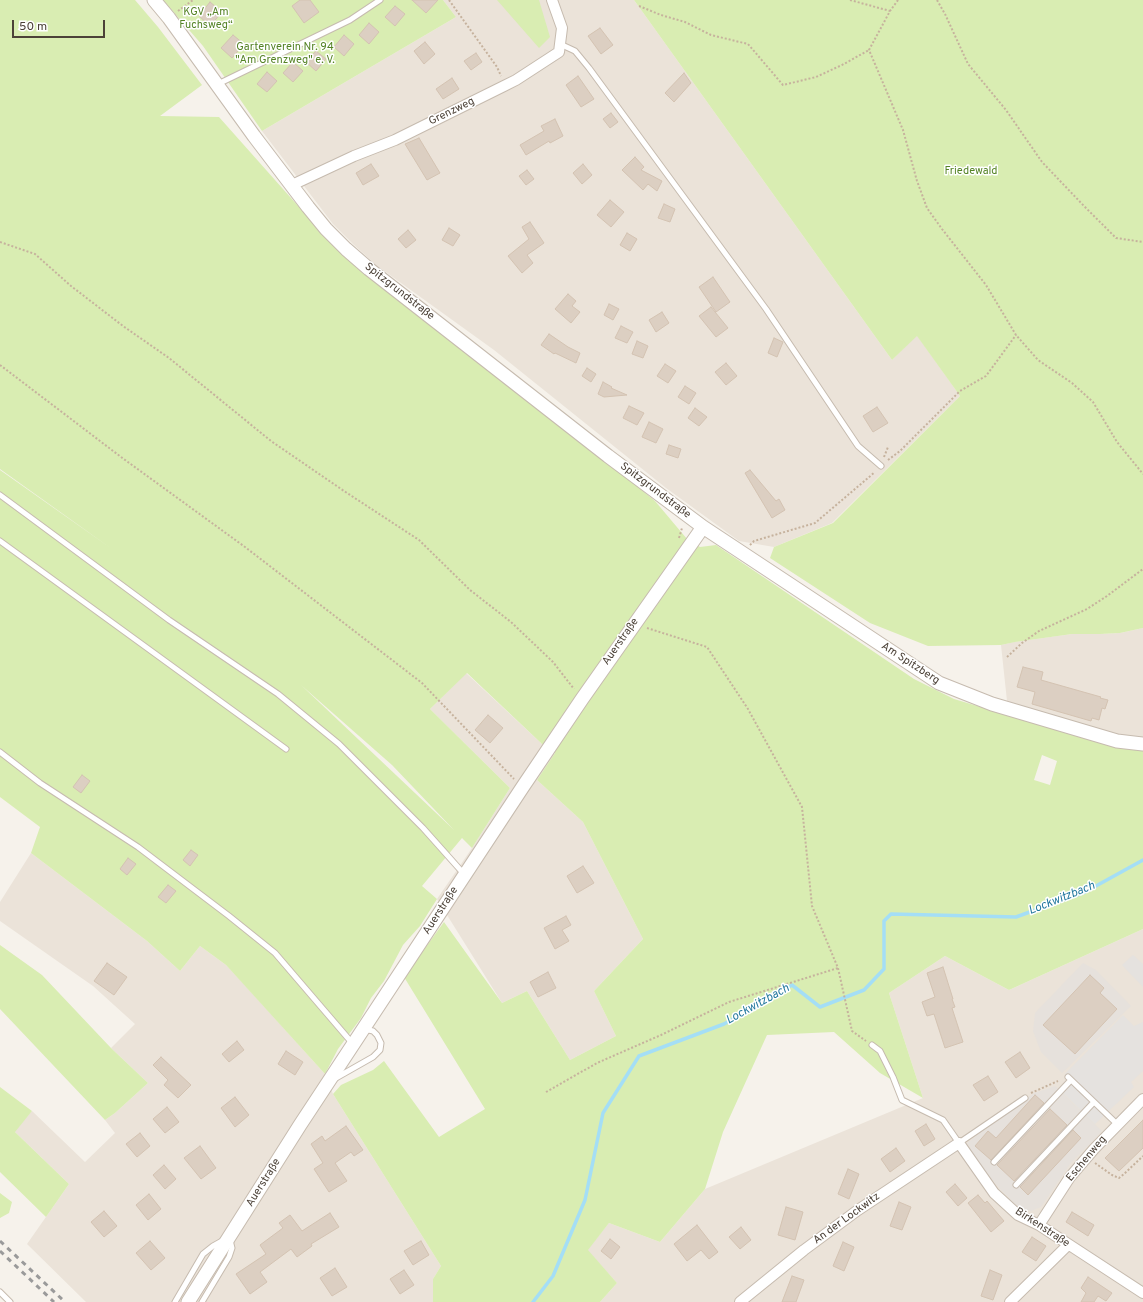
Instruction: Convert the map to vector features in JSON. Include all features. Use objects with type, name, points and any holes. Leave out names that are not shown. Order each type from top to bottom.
[{"type":"street","name":"Spitzgrundstraße","points":[[154,0],[169,18],[292,185],[326,229],[346,249],[369,269],[608,456],[703,527]]},
{"type":"street","points":[[552,0],[562,28],[560,44]]},
{"type":"street","name":"Grenzweg","points":[[292,185],[354,156],[395,140],[516,80],[559,52],[560,44]]},
{"type":"street","name":"Am Spitzberg","points":[[703,527],[742,552],[771,574],[939,683],[992,704],[1117,741],[1143,744]]},
{"type":"street","name":"Auerstraße","points":[[188,1302],[464,875],[634,623],[703,527]]},
{"type":"street","name":"Eschenweg","points":[[1039,1225],[1070,1177],[1117,1124],[1143,1099]]},
{"type":"street","name":"Birkenstraße","points":[[959,1143],[994,1193],[1018,1214],[1039,1225],[1143,1293]]},
{"type":"street","name":"An der Lockwitz","points":[[740,1302],[804,1250],[858,1210],[959,1143]]},
{"type":"street","points":[[1010,1302],[1068,1245]]},
{"type":"lane","points":[[217,85],[350,20],[380,0]]},
{"type":"lane","points":[[560,44],[575,51],[586,63],[766,309],[858,446],[881,466]]},
{"type":"lane","points":[[0,494],[168,620],[278,694],[332,739],[423,828],[464,875]]},
{"type":"lane","points":[[0,541],[286,749]]},
{"type":"lane","points":[[0,752],[40,782],[138,847],[230,916],[275,953],[354,1044]]},
{"type":"lane","points":[[329,1082],[374,1057],[380,1050],[381,1043],[377,1035],[373,1031],[364,1028]]},
{"type":"lane","points":[[872,1045],[880,1051],[893,1077],[902,1100],[943,1120],[959,1143],[1025,1098]]},
{"type":"lane","points":[[994,1162],[1070,1078],[1117,1124]]},
{"type":"lane","points":[[1016,1185],[1094,1102]]},
{"type":"lane","points":[[175,1302],[203,1254],[213,1246],[229,1238],[232,1248],[229,1257],[202,1302]]},
{"type":"lane","points":[[0,1292],[10,1302]]},
{"type":"path","points":[[169,18],[193,0]]},
{"type":"path","points":[[449,0],[498,67],[504,86]]},
{"type":"path","points":[[850,0],[890,11]]},
{"type":"path","points":[[639,6],[660,15],[686,22],[711,35],[748,44],[783,85],[816,77],[869,50],[890,11],[898,0]]},
{"type":"path","points":[[937,0],[968,64],[1006,110],[1042,162],[1116,238],[1143,242]]},
{"type":"path","points":[[869,50],[903,130],[917,181],[928,208],[942,229],[986,285],[1016,335],[1038,360],[1072,382],[1093,402],[1117,442],[1143,474]]},
{"type":"path","points":[[0,242],[35,254],[71,286],[169,358],[271,441],[344,492],[419,540],[470,590],[512,622],[553,662],[582,699]]},
{"type":"path","points":[[742,552],[754,541],[815,523],[900,451],[960,391],[986,376],[1016,335]]},
{"type":"path","points":[[0,365],[121,457],[245,547],[422,683],[522,788]]},
{"type":"path","points":[[881,466],[888,446]]},
{"type":"path","points":[[1007,657],[1022,643],[1039,631],[1087,609],[1143,569]]},
{"type":"path","points":[[634,623],[707,648],[748,709],[802,807],[812,906],[838,968],[852,1031],[872,1045]]},
{"type":"path","points":[[546,1092],[597,1063],[729,1002],[838,968]]},
{"type":"path","points":[[1025,1098],[1030,1093],[1070,1078]]},
{"type":"path","points":[[1086,1158],[1119,1178],[1143,1156]]},
{"type":"shaded area","points":[[443,0],[634,0],[892,360],[917,335],[960,396],[832,523],[774,547],[739,541],[666,488],[494,350],[376,265],[333,224],[262,131],[456,17]]},
{"type":"shaded area","points":[[1143,628],[1143,740],[1071,723],[1007,701],[1001,645],[1072,634],[1120,633]]},
{"type":"shaded area","points":[[466,673],[542,744],[555,754],[537,780],[583,822],[643,939],[594,991],[616,1036],[570,1060],[527,991],[502,1003],[437,899],[472,848],[510,788],[430,709]]},
{"type":"shaded area","points":[[31,853],[147,941],[180,971],[200,946],[226,965],[325,1074],[333,1094],[441,1266],[433,1279],[433,1302],[86,1302],[27,1244],[69,1184],[14,1131],[32,1111],[85,1162],[115,1133],[105,1120],[115,1113],[148,1083],[111,1048],[135,1024],[93,986],[0,921],[0,902]]},
{"type":"shaded area","points":[[1143,929],[1143,1302],[600,1302],[617,1283],[587,1250],[609,1223],[660,1242],[705,1189],[923,1098],[889,993],[945,956],[1009,990]]},
{"type":"shaded area","points":[[1133,955],[1143,964],[1143,987],[1122,965]]},
{"type":"shaded area","points":[[1083,963],[1096,970],[1131,1006],[1062,1073],[1041,1052],[1033,1031],[1035,1013]]},
{"type":"shaded area","points":[[1123,1015],[1134,1026],[1143,1022],[1143,1071],[1131,1082],[1134,1087],[1095,1124],[1063,1093],[1074,1082],[1065,1074]]},
{"type":"shaded area","points":[[1055,1086],[1102,1131],[1070,1164],[1041,1207],[1031,1211],[1019,1208],[1001,1190],[980,1166],[967,1143],[1034,1093]]},
{"type":"green space","points":[[0,0],[135,0],[158,27],[202,85],[160,116],[219,117],[331,243],[365,274],[583,442],[655,501],[687,539],[700,547],[716,545],[914,679],[954,699],[1051,726],[1143,748],[1143,929],[1009,990],[945,956],[889,993],[923,1098],[880,1073],[834,1032],[767,1035],[723,1132],[705,1189],[660,1242],[609,1223],[588,1250],[617,1283],[600,1302],[433,1302],[433,1279],[441,1266],[333,1094],[341,1085],[373,1070],[384,1061],[439,1137],[485,1109],[404,977],[444,922],[502,1003],[527,991],[570,1060],[616,1036],[594,991],[643,939],[583,822],[537,780],[555,753],[542,744],[467,673],[430,709],[510,788],[472,848],[462,838],[422,886],[437,899],[420,926],[403,945],[384,981],[371,998],[361,1018],[338,1049],[325,1074],[226,965],[200,946],[180,971],[147,941],[31,853],[40,827],[0,797],[0,470],[112,549],[0,469]],"holes":[[[301,685],[392,765],[454,830]],[[1042,755],[1057,761],[1050,785],[1034,780]]]},
{"type":"green space","name":"Gartenverein Nr. 94 \"Am Grenzweg\" e. V.","points":[[163,0],[443,0],[456,17],[262,131],[203,46]]},
{"type":"green space","points":[[497,0],[539,0],[550,37],[539,48]]},
{"type":"green space","name":"Friedewald","points":[[634,0],[1143,0],[1143,628],[1120,633],[1072,634],[1001,645],[928,646],[870,623],[770,558],[774,547],[833,523],[960,396],[917,336],[892,360]]},
{"type":"green space","points":[[0,945],[42,975],[111,1048],[148,1083],[115,1113],[105,1120],[0,1009]]},
{"type":"green space","points":[[0,1087],[32,1111],[15,1132],[69,1184],[46,1217],[0,1172]]},
{"type":"green space","points":[[0,1193],[12,1202],[9,1213],[0,1218]]},
{"type":"building","points":[[300,0],[310,0],[319,12],[304,23],[292,6]]},
{"type":"building","points":[[412,0],[438,0],[426,13]]},
{"type":"building","points":[[210,2],[222,12],[210,26],[199,16]]},
{"type":"building","points":[[395,6],[405,14],[395,26],[385,17]]},
{"type":"building","points":[[369,23],[379,32],[369,44],[359,35]]},
{"type":"building","points":[[600,28],[613,45],[601,54],[588,36]]},
{"type":"building","points":[[233,35],[244,44],[232,58],[221,48]]},
{"type":"building","points":[[344,35],[354,44],[344,56],[334,47]]},
{"type":"building","points":[[425,42],[435,54],[424,64],[414,51]]},
{"type":"building","points":[[316,51],[326,59],[316,71],[306,62]]},
{"type":"building","points":[[476,53],[482,62],[471,70],[464,61]]},
{"type":"building","points":[[293,62],[303,71],[293,82],[283,73]]},
{"type":"building","points":[[267,72],[277,81],[267,92],[257,84]]},
{"type":"building","points":[[684,73],[691,83],[674,102],[665,93]]},
{"type":"building","points":[[578,76],[594,99],[581,107],[566,85]]},
{"type":"building","points":[[452,78],[459,89],[443,99],[436,89]]},
{"type":"building","points":[[611,113],[618,122],[610,128],[603,119]]},
{"type":"building","points":[[555,119],[563,136],[550,143],[549,141],[526,155],[520,145],[544,131],[541,126]]},
{"type":"building","points":[[419,138],[440,173],[427,180],[405,144]]},
{"type":"building","points":[[635,157],[644,167],[641,170],[662,181],[657,191],[648,184],[643,190],[622,170]]},
{"type":"building","points":[[371,164],[379,176],[363,185],[356,173]]},
{"type":"building","points":[[583,164],[592,175],[582,184],[573,173]]},
{"type":"building","points":[[527,170],[534,179],[526,185],[519,176]]},
{"type":"building","points":[[610,200],[624,212],[611,227],[597,215]]},
{"type":"building","points":[[664,204],[675,209],[670,222],[658,218]]},
{"type":"building","points":[[530,222],[544,243],[527,255],[533,263],[522,273],[508,256],[529,239],[522,227]]},
{"type":"building","points":[[449,228],[460,235],[453,246],[442,240]]},
{"type":"building","points":[[408,230],[416,240],[406,248],[398,239]]},
{"type":"building","points":[[627,233],[637,239],[630,251],[620,245]]},
{"type":"building","points":[[713,277],[730,302],[716,312],[699,287]]},
{"type":"building","points":[[568,294],[576,301],[572,306],[580,312],[571,323],[555,309]]},
{"type":"building","points":[[609,304],[619,309],[613,320],[604,315]]},
{"type":"building","points":[[711,307],[728,328],[716,337],[699,316]]},
{"type":"building","points":[[662,312],[669,323],[656,332],[649,320]]},
{"type":"building","points":[[621,326],[633,332],[627,343],[615,338]]},
{"type":"building","points":[[549,334],[580,353],[576,363],[555,353],[554,354],[541,345]]},
{"type":"building","points":[[774,338],[783,342],[777,357],[768,353]]},
{"type":"building","points":[[637,341],[648,346],[643,358],[632,354]]},
{"type":"building","points":[[726,363],[737,376],[726,385],[715,372]]},
{"type":"building","points":[[665,364],[676,371],[668,383],[657,376]]},
{"type":"building","points":[[587,368],[596,374],[591,382],[582,376]]},
{"type":"building","points":[[603,382],[612,387],[611,388],[627,395],[604,397],[598,394]]},
{"type":"building","points":[[685,386],[696,393],[689,404],[678,397]]},
{"type":"building","points":[[629,406],[644,413],[637,425],[623,418]]},
{"type":"building","points":[[877,407],[888,423],[873,432],[863,416]]},
{"type":"building","points":[[695,408],[707,417],[699,426],[688,418]]},
{"type":"building","points":[[649,422],[663,429],[656,443],[642,437]]},
{"type":"building","points":[[669,445],[681,449],[678,458],[666,454]]},
{"type":"building","points":[[750,470],[776,501],[779,499],[785,510],[772,518],[745,473]]},
{"type":"building","points":[[1023,667],[1043,672],[1041,680],[1108,700],[1105,709],[1102,708],[1099,720],[1092,718],[1091,721],[1032,704],[1035,692],[1017,687]]},
{"type":"building","points":[[488,715],[503,728],[490,743],[475,730]]},
{"type":"building","points":[[82,775],[90,781],[81,793],[73,787]]},
{"type":"building","points":[[191,850],[198,855],[190,866],[183,860]]},
{"type":"building","points":[[128,858],[136,864],[127,875],[120,869]]},
{"type":"building","points":[[583,866],[594,883],[577,893],[567,876]]},
{"type":"building","points":[[168,885],[176,891],[166,903],[158,897]]},
{"type":"building","points":[[566,916],[571,925],[562,930],[569,941],[555,949],[544,928]]},
{"type":"building","points":[[107,963],[127,977],[114,995],[94,981]]},
{"type":"building","points":[[943,967],[955,1007],[952,1008],[963,1042],[945,1048],[934,1014],[927,1016],[922,1002],[935,997],[927,973]]},
{"type":"building","points":[[548,972],[556,988],[538,997],[530,982]]},
{"type":"building","points":[[1090,975],[1104,988],[1100,993],[1117,1009],[1075,1054],[1043,1025]]},
{"type":"building","points":[[237,1041],[244,1050],[229,1062],[222,1054]]},
{"type":"building","points":[[286,1051],[303,1062],[295,1075],[278,1064]]},
{"type":"building","points":[[1020,1052],[1030,1068],[1016,1078],[1005,1062]]},
{"type":"building","points":[[161,1057],[191,1085],[178,1098],[164,1085],[168,1080],[153,1065]]},
{"type":"building","points":[[988,1076],[998,1092],[984,1101],[973,1085]]},
{"type":"building","points":[[1035,1095],[1044,1103],[991,1160],[975,1146],[988,1131],[996,1138]]},
{"type":"building","points":[[235,1097],[249,1115],[235,1127],[221,1108]]},
{"type":"building","points":[[167,1107],[179,1122],[165,1133],[153,1119]]},
{"type":"building","points":[[1050,1109],[1067,1125],[1014,1181],[997,1165]]},
{"type":"building","points":[[1143,1120],[1143,1148],[1119,1171],[1105,1158]]},
{"type":"building","points":[[926,1124],[935,1139],[924,1146],[915,1131]]},
{"type":"building","points":[[346,1126],[363,1150],[354,1156],[351,1152],[335,1163],[347,1181],[329,1192],[314,1169],[323,1163],[311,1144],[322,1136],[325,1141]]},
{"type":"building","points":[[1073,1130],[1081,1138],[1028,1195],[1020,1187]]},
{"type":"building","points":[[140,1133],[150,1146],[137,1157],[126,1144]]},
{"type":"building","points":[[200,1146],[216,1168],[201,1179],[184,1158]]},
{"type":"building","points":[[896,1148],[905,1161],[890,1172],[881,1159]]},
{"type":"building","points":[[164,1165],[176,1179],[165,1189],[153,1175]]},
{"type":"building","points":[[848,1169],[859,1174],[849,1199],[838,1194]]},
{"type":"building","points":[[955,1184],[967,1198],[958,1206],[946,1192]]},
{"type":"building","points":[[149,1194],[161,1209],[148,1220],[136,1205]]},
{"type":"building","points":[[978,1195],[985,1203],[987,1201],[1004,1221],[991,1232],[968,1203]]},
{"type":"building","points":[[899,1202],[911,1207],[902,1230],[890,1226]]},
{"type":"building","points":[[786,1207],[803,1212],[795,1240],[778,1235]]},
{"type":"building","points":[[104,1211],[117,1226],[104,1237],[91,1222]]},
{"type":"building","points":[[1072,1212],[1094,1225],[1088,1236],[1066,1222]]},
{"type":"building","points":[[330,1213],[339,1227],[311,1244],[312,1246],[297,1257],[291,1249],[260,1272],[267,1282],[250,1294],[236,1274],[266,1254],[260,1245],[283,1228],[279,1223],[290,1215],[302,1231]]},
{"type":"building","points":[[697,1225],[718,1252],[709,1259],[701,1250],[687,1261],[674,1244]]},
{"type":"building","points":[[741,1227],[751,1240],[740,1249],[729,1237]]},
{"type":"building","points":[[1032,1237],[1046,1246],[1036,1261],[1022,1252]]},
{"type":"building","points":[[610,1239],[620,1247],[611,1259],[601,1251]]},
{"type":"building","points":[[150,1241],[165,1258],[151,1270],[136,1253]]},
{"type":"building","points":[[421,1241],[429,1255],[413,1265],[404,1251]]},
{"type":"building","points":[[843,1242],[854,1247],[844,1271],[833,1266]]},
{"type":"building","points":[[335,1268],[347,1287],[332,1296],[320,1278]]},
{"type":"building","points":[[404,1270],[414,1285],[400,1294],[390,1279]]},
{"type":"building","points":[[990,1270],[1002,1275],[993,1300],[981,1296]]},
{"type":"building","points":[[792,1276],[804,1280],[796,1302],[782,1302]]},
{"type":"building","points":[[1088,1277],[1112,1293],[1106,1301],[1098,1296],[1094,1302],[1081,1302],[1086,1293],[1081,1288]]},
{"type":"waterway","name":"Lockwitzbach","points":[[533,1302],[553,1276],[585,1200],[603,1113],[639,1056],[724,1024],[792,985],[820,1007],[864,990],[884,969],[884,921],[891,914],[1016,917],[1085,892],[1143,860]]},
{"type":"railway","points":[[0,1241],[65,1302]]},
{"type":"railway","points":[[0,1251],[54,1302]]},
{"type":"park label","name":"KGV „Am Fuchsweg“","points":[[206,19]]}]
